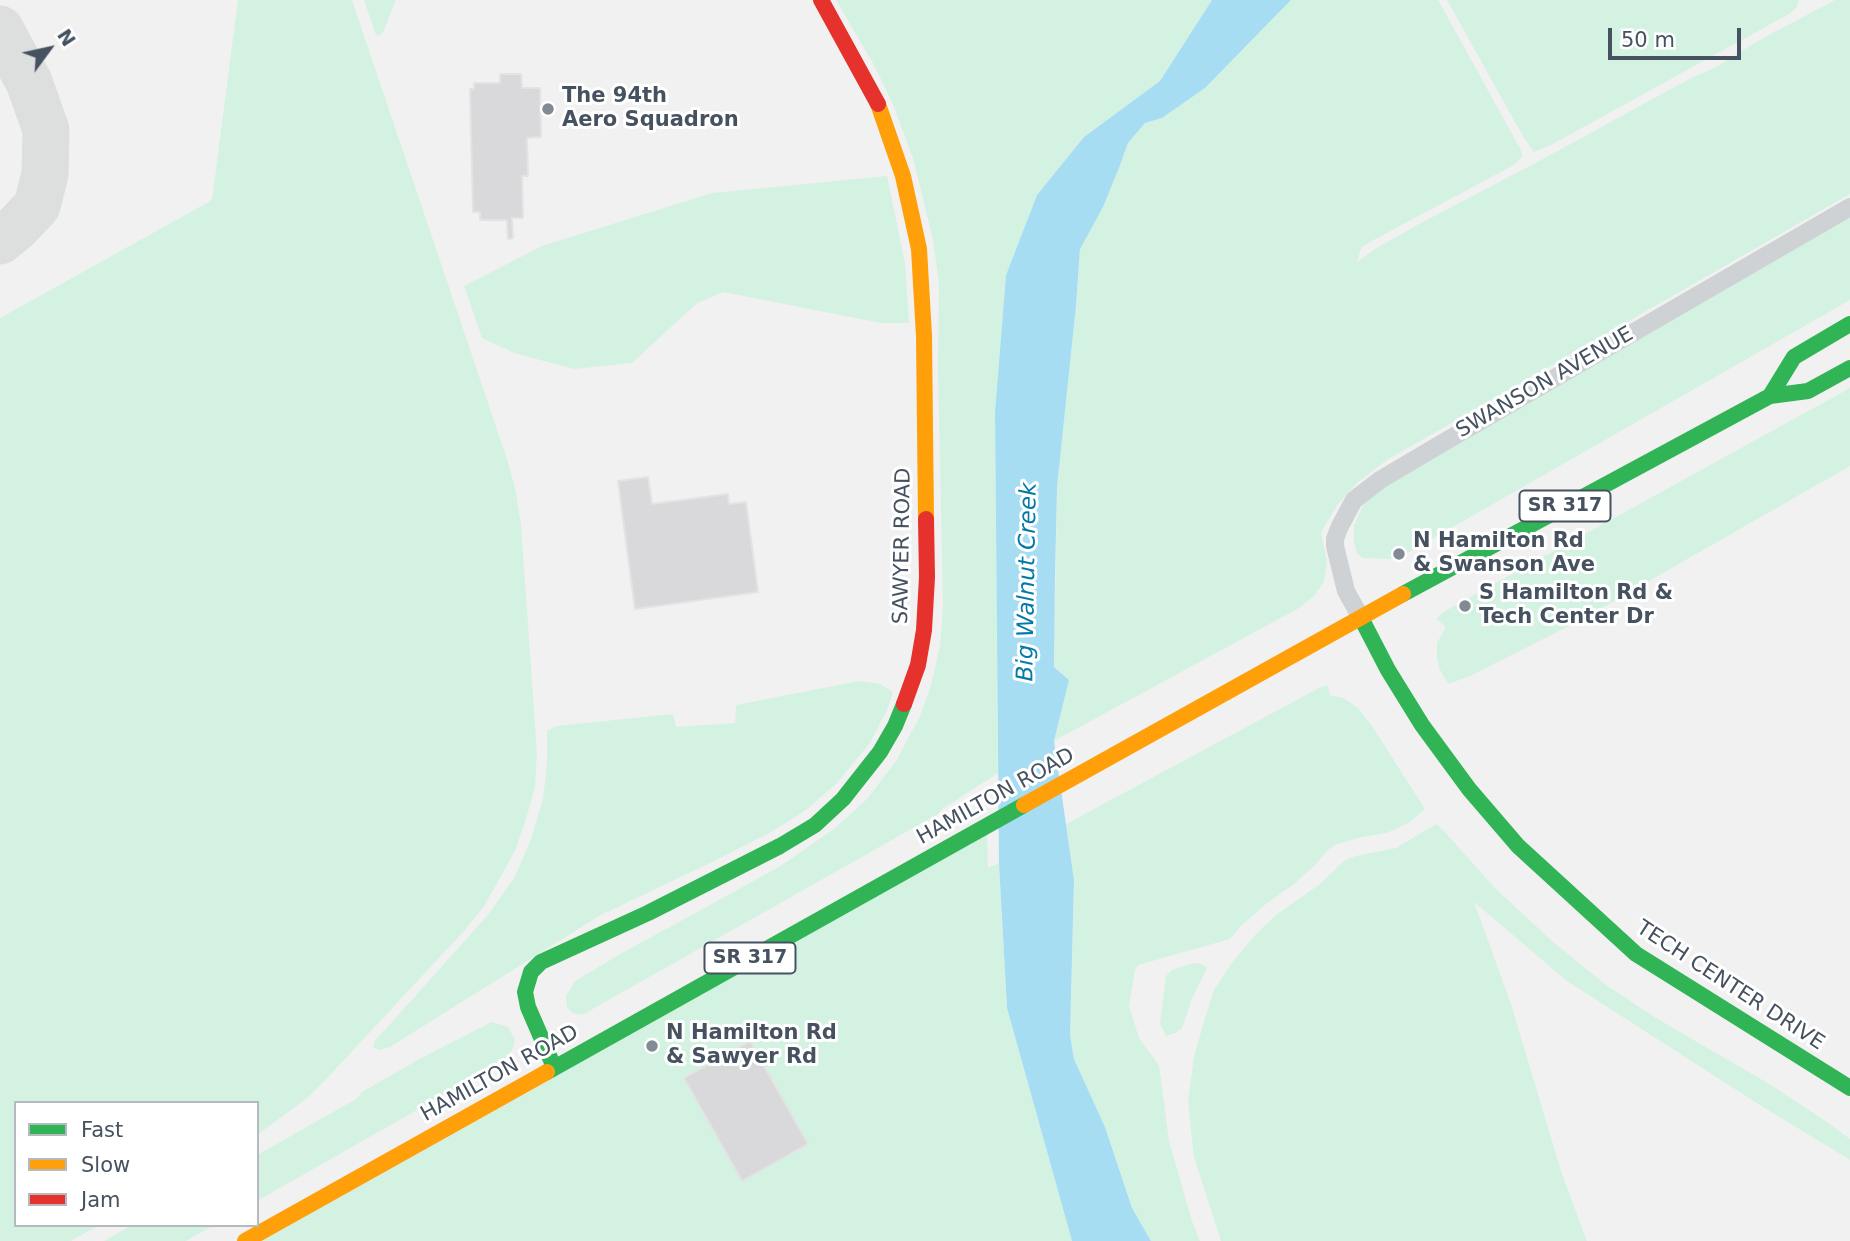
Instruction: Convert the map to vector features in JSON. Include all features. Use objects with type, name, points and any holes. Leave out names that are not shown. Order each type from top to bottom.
[{"type":"main road","name":"SAWYER ROAD","points":[[555,1068],[528,1007],[525,992],[531,972],[541,962],[660,907],[780,846],[815,825],[843,799],[880,752],[895,726],[918,665],[927,586],[924,336],[919,250],[904,176],[881,109],[821,0]]},
{"type":"main road","points":[[1770,396],[1794,356],[1850,324]]},
{"type":"main road","name":"HAMILTON ROAD","points":[[245,1241],[1427,581],[1770,396],[1808,391],[1850,368]]},
{"type":"main road","name":"TECH CENTER DRIVE","points":[[1361,618],[1388,670],[1422,724],[1469,789],[1518,846],[1636,954],[1850,1088]]},
{"type":"street","name":"SWANSON AVENUE","points":[[1361,618],[1346,591],[1335,546],[1340,526],[1354,500],[1380,480],[1439,444],[1850,207]]},
{"type":"green space","points":[[238,0],[352,0],[515,488],[521,524],[537,754],[535,787],[515,851],[483,908],[329,1076],[306,1099],[259,1134],[259,1101],[14,1101],[14,1227],[96,1227],[71,1241],[0,1241],[0,318],[212,200]]},
{"type":"green space","points":[[364,0],[396,0],[383,32],[379,35],[376,35]]},
{"type":"green space","points":[[836,0],[1212,0],[1160,81],[1084,137],[1037,195],[1006,275],[995,412],[998,773],[938,814],[582,1015],[573,1013],[567,1007],[566,996],[575,981],[779,867],[834,829],[867,799],[896,761],[921,714],[931,685],[940,646],[943,607],[939,284],[933,240],[913,158],[892,102]]},
{"type":"green space","points":[[1291,0],[1438,0],[1523,156],[1514,165],[1370,242],[1361,248],[1357,262],[1419,224],[1716,67],[1756,42],[1835,0],[1850,0],[1850,194],[1387,460],[1357,483],[1338,504],[1321,532],[1327,562],[1324,582],[1313,597],[1299,608],[1054,741],[1069,680],[1054,667],[1057,487],[1080,248],[1103,207],[1128,143],[1145,123],[1162,118],[1205,88]]},
{"type":"green space","points":[[1447,0],[1798,1],[1797,7],[1789,14],[1534,152]]},
{"type":"green space","points":[[887,176],[905,263],[909,323],[881,323],[723,292],[696,304],[632,363],[574,369],[514,353],[482,338],[464,286],[542,246],[712,193]]},
{"type":"green space","points":[[1850,216],[1850,300],[1409,552],[1390,559],[1363,558],[1357,554],[1354,526],[1363,505],[1376,491]]},
{"type":"green space","points":[[1850,388],[1850,466],[1581,620],[1470,676],[1448,684],[1439,668],[1437,657],[1437,643],[1446,627],[1436,619],[1445,611]]},
{"type":"green space","points":[[859,681],[880,684],[893,692],[887,710],[870,743],[836,784],[806,810],[773,831],[599,916],[390,1047],[379,1050],[374,1048],[374,1042],[487,916],[514,878],[530,842],[543,799],[547,731],[556,726],[673,714],[676,727],[735,723],[736,705]]},
{"type":"green space","points":[[1328,685],[1330,695],[1344,698],[1358,708],[1425,809],[1410,822],[1387,833],[1337,844],[1329,849],[1314,866],[1266,904],[1230,939],[1138,965],[1129,1006],[1139,1038],[1159,1065],[1169,1141],[1200,1241],[1151,1241],[1132,1208],[1105,1127],[1074,1059],[1070,1035],[1074,880],[1066,824]]},
{"type":"green space","points":[[1436,824],[1496,889],[1552,941],[1606,985],[1824,1120],[1850,1139],[1850,1160],[1567,981],[1474,902],[1511,1004],[1561,1171],[1587,1241],[1221,1241],[1194,1157],[1188,1102],[1194,1056],[1214,990],[1256,934],[1276,915],[1320,884],[1344,861],[1396,848]]},
{"type":"green space","points":[[987,826],[988,868],[999,863],[1007,1008],[1072,1241],[245,1241]]},
{"type":"green space","points":[[1193,963],[1207,968],[1182,1028],[1166,1036],[1160,1024],[1166,976],[1172,970]]},
{"type":"green space","points":[[492,1022],[508,1027],[515,1040],[505,1060],[259,1200],[259,1154],[358,1098],[362,1092]]},
{"type":"green space","points":[[128,1227],[210,1227],[186,1241],[104,1241]]},
{"type":"water","name":"Big Walnut Creek","points":[[1212,0],[1291,0],[1205,88],[1162,118],[1145,123],[1128,143],[1103,207],[1080,249],[1057,487],[1055,576],[1054,667],[1069,680],[1054,741],[1074,880],[1070,1035],[1074,1059],[1105,1127],[1132,1208],[1151,1241],[1072,1241],[1007,1008],[999,863],[995,412],[1006,275],[1037,195],[1084,137],[1160,81]]},
{"type":"building","points":[[500,74],[521,74],[522,88],[540,88],[541,137],[527,138],[528,176],[522,176],[523,218],[512,218],[513,238],[508,239],[507,220],[480,220],[480,212],[473,212],[470,89],[474,89],[474,83],[500,83]]},
{"type":"building","points":[[648,477],[652,504],[728,494],[729,504],[746,502],[758,592],[635,609],[618,481]]},
{"type":"building","points":[[750,1041],[808,1144],[742,1181],[684,1078]]},
{"type":"taxiway","points":[[0,29],[29,82],[46,130],[45,174],[37,206],[0,241]]},
{"type":"traffic: fast","points":[[1770,396],[1794,357],[1850,324]]},
{"type":"traffic: fast","points":[[1403,594],[1770,396],[1808,391],[1850,368]]},
{"type":"traffic: fast","points":[[1361,618],[1388,670],[1422,725],[1469,789],[1518,846],[1636,954],[1850,1088]]},
{"type":"traffic: fast","points":[[554,1067],[528,1007],[525,992],[531,972],[541,962],[648,913],[780,846],[815,825],[843,799],[880,752],[904,704]]},
{"type":"traffic: fast","points":[[547,1072],[1024,805]]},
{"type":"traffic: slow","points":[[878,104],[903,176],[919,249],[924,336],[926,519]]},
{"type":"traffic: slow","points":[[1024,805],[1403,594]]},
{"type":"traffic: slow","points":[[245,1241],[547,1072]]},
{"type":"traffic: jam","points":[[821,0],[878,104]]},
{"type":"traffic: jam","points":[[904,704],[918,665],[924,630],[926,519]]},
{"type":"place","name":"The 94th Aero Squadron","points":[[548,109]]},
{"type":"place","name":"N Hamilton Rd & Swanson Ave","points":[[1399,554]]},
{"type":"place","name":"S Hamilton Rd & Tech Center Dr","points":[[1465,606]]},
{"type":"place","name":"N Hamilton Rd & Sawyer Rd","points":[[652,1046]]}]
